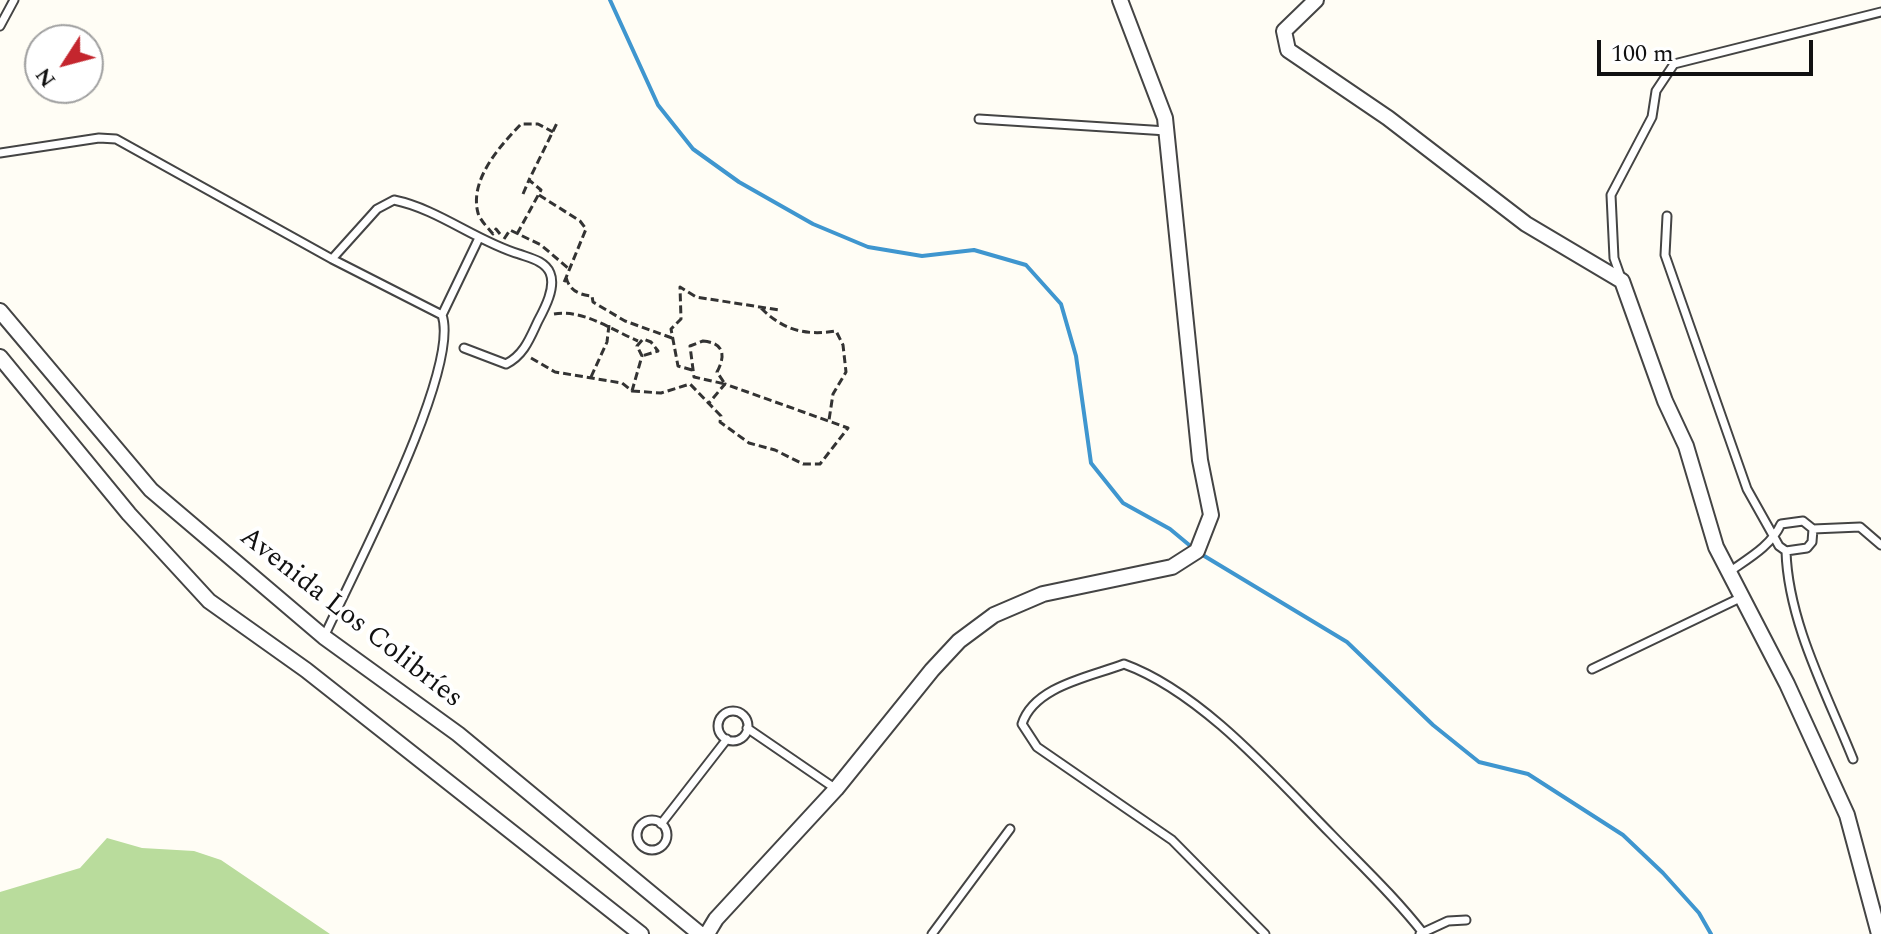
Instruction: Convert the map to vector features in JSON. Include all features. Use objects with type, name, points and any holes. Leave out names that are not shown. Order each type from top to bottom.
[{"type":"street","points":[[707,934],[716,919],[836,789],[959,641],[994,615],[1043,594],[1172,567],[1197,551],[1211,515],[1200,460],[1167,131],[1155,86],[1133,40],[1120,0]]},
{"type":"street","points":[[1316,0],[1284,31],[1288,50],[1388,118],[1526,224],[1622,281],[1686,446],[1716,547],[1847,815],[1879,934]]},
{"type":"street","name":"Avenida Los Colibríes","points":[[0,311],[151,490],[324,637],[458,734],[700,934]]},
{"type":"street","points":[[0,357],[129,514],[209,601],[306,670],[641,934]]},
{"type":"lane","points":[[0,26],[14,0]]},
{"type":"lane","points":[[1622,281],[1614,258],[1611,195],[1652,117],[1656,91],[1674,64],[1881,12]]},
{"type":"lane","points":[[979,119],[1167,131]]},
{"type":"lane","points":[[0,153],[99,138],[116,139],[332,259],[442,315]]},
{"type":"lane","points":[[332,259],[377,209],[394,200],[417,207],[478,240],[536,260],[552,276],[551,290],[519,357],[506,364],[464,348]]},
{"type":"lane","points":[[1667,216],[1665,255],[1747,489],[1776,535],[1779,546],[1786,551],[1807,548],[1812,542],[1813,529]]},
{"type":"lane","points":[[324,637],[428,412],[444,330],[442,315],[478,240]]},
{"type":"lane","points":[[1729,572],[1776,535],[1781,524],[1792,521],[1803,521],[1813,529],[1860,527],[1881,545]]},
{"type":"lane","points":[[1786,551],[1787,579],[1798,618],[1853,759]]},
{"type":"lane","points":[[1592,669],[1742,597]]},
{"type":"lane","points":[[1265,934],[1172,840],[1037,747],[1022,724],[1027,709],[1041,696],[1124,664],[1144,671],[1173,690],[1273,775],[1422,933],[1448,921],[1466,920]]},
{"type":"lane","points":[[727,739],[718,726],[726,713],[741,714],[747,728],[836,789]]},
{"type":"lane","points":[[727,739],[738,740],[747,728]]},
{"type":"lane","points":[[661,824],[727,739]]},
{"type":"lane","points":[[650,820],[661,824],[666,835],[661,846],[650,849],[640,843],[640,826],[650,820]]},
{"type":"lane","points":[[932,934],[1010,829]]},
{"type":"path","points":[[523,194],[558,121]]},
{"type":"path","points":[[539,195],[580,221],[586,229],[568,268],[541,245],[510,230],[504,239],[496,229],[493,234],[478,214],[477,187],[495,152],[521,124],[538,124],[553,132]]},
{"type":"path","points":[[517,234],[541,190],[529,180]]},
{"type":"path","points":[[566,276],[568,284],[581,295],[592,296],[593,302],[625,321],[672,338]]},
{"type":"path","points":[[692,370],[678,366],[672,338],[671,329],[681,319],[680,287],[696,297],[779,310]]},
{"type":"path","points":[[761,308],[789,329],[806,333],[836,331],[843,345],[846,372],[833,394],[829,420]]},
{"type":"path","points":[[552,319],[554,312],[567,312],[609,325],[638,341],[651,342],[658,351],[642,356]]},
{"type":"path","points":[[591,377],[607,342],[609,325]]},
{"type":"path","points":[[632,391],[642,356],[638,341]]},
{"type":"path","points":[[533,347],[531,358],[555,372],[622,383],[632,391],[661,393],[690,384],[721,416],[720,422],[734,434],[803,464],[820,464],[848,428],[725,384],[694,377],[690,346],[703,341],[715,342],[722,349],[724,358],[717,372],[725,384]]},
{"type":"path","points":[[709,403],[725,384]]},
{"type":"green space","points":[[107,838],[142,848],[194,851],[221,860],[330,934],[0,934],[0,892],[80,868]]},
{"type":"waterway","points":[[610,0],[658,105],[693,149],[739,182],[813,224],[868,247],[922,256],[974,250],[1026,265],[1061,304],[1076,356],[1091,463],[1123,503],[1170,529],[1194,549]]},
{"type":"waterway","points":[[1201,554],[1347,642],[1433,725],[1479,762],[1528,774],[1623,835],[1699,913],[1711,934]]}]
